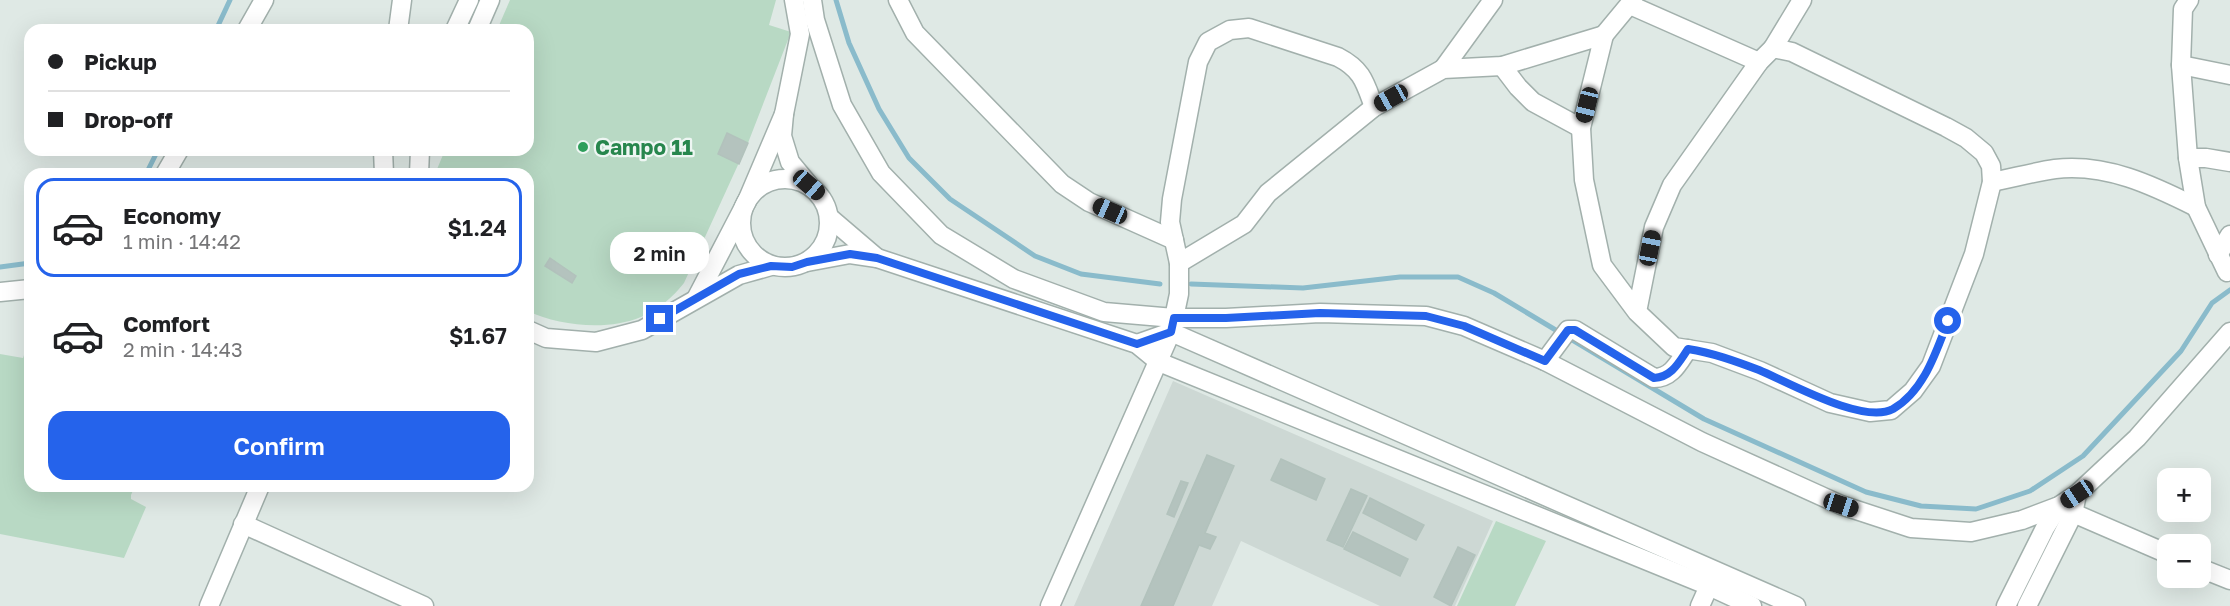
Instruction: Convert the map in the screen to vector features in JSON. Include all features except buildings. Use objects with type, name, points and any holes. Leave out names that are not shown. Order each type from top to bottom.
[{"type":"street","points":[[250,24],[264,0]]},
{"type":"street","points":[[399,24],[402,0]]},
{"type":"street","points":[[458,24],[469,0]]},
{"type":"street","points":[[480,24],[490,0]]},
{"type":"street","points":[[794,0],[800,34],[784,114],[782,136],[790,162],[819,195],[829,217],[829,233],[825,243],[807,262]]},
{"type":"street","points":[[812,0],[815,20],[842,105],[881,173],[941,235],[1014,279],[1104,312],[1173,325],[1796,606]]},
{"type":"street","points":[[898,0],[915,33],[1062,184],[1089,202],[1174,240]]},
{"type":"street","points":[[1179,263],[1244,224],[1268,193],[1374,107],[1443,69],[1494,0]]},
{"type":"street","points":[[1637,312],[1654,227],[1672,185],[1759,62],[1773,48],[1802,0]]},
{"type":"street","points":[[1759,62],[1632,2],[1604,35],[1581,128],[1584,180],[1602,265],[1637,312],[1674,347],[1712,353],[1760,371],[1830,403],[1870,412],[1891,410],[1913,391],[1931,366],[1974,254],[1992,182],[1990,166],[1984,153],[1966,138],[1792,52],[1773,48]]},
{"type":"street","points":[[2184,3],[2181,65],[2188,158],[2196,207],[2227,272]]},
{"type":"street","points":[[1050,606],[1159,362],[1173,325],[1179,294],[1179,263],[1170,222],[1172,199],[1198,62],[1208,42],[1230,30],[1249,28],[1338,57],[1351,64],[1362,75],[1374,107]]},
{"type":"street","points":[[1443,69],[1503,66],[1604,35]]},
{"type":"street","points":[[2181,65],[2230,75]]},
{"type":"street","points":[[1503,66],[1518,87],[1533,102],[1581,128]]},
{"type":"street","points":[[771,266],[760,261],[749,250],[742,238],[741,214],[784,114]]},
{"type":"street","points":[[2188,158],[2230,162]]},
{"type":"street","points":[[1992,182],[2055,169],[2100,171],[2143,181],[2196,207]]},
{"type":"street","points":[[697,297],[752,193],[764,184],[784,179],[809,185]]},
{"type":"street","points":[[829,217],[877,258]]},
{"type":"street","points":[[2218,255],[2230,235]]},
{"type":"street","points":[[534,333],[546,338],[596,342],[642,330],[739,274],[771,266],[792,267],[850,254],[877,258],[1137,344],[1159,362],[1709,586],[1752,606]]},
{"type":"street","points":[[0,292],[24,290]]},
{"type":"street","points":[[1137,344],[1173,325],[1226,318],[1320,313],[1426,316],[1464,326],[1547,358],[1702,442],[1841,505],[1911,528],[1971,532],[2066,510],[2157,549]]},
{"type":"street","points":[[1547,358],[1564,334],[1568,330],[1575,330],[1654,378],[1662,378],[1670,374],[1688,349]]},
{"type":"street","points":[[2027,606],[2066,510],[2077,494],[2137,438],[2230,332]]},
{"type":"street","points":[[209,606],[257,492]]},
{"type":"street","points":[[2006,606],[2045,528],[2066,510]]},
{"type":"street","points":[[243,524],[424,606]]},
{"type":"street","points":[[2211,572],[2230,580]]},
{"type":"street","points":[[1700,606],[1709,586]]},
{"type":"shaded area","points":[[1173,381],[1493,521],[1455,606],[1380,606],[1241,541],[1212,606],[1074,606]]},
{"type":"green space","points":[[510,0],[776,0],[769,25],[791,32],[748,143],[684,283],[675,294],[653,311],[628,321],[599,325],[569,323],[534,314],[534,168],[438,168],[442,156],[534,156],[534,24],[500,24]]},
{"type":"green space","points":[[0,354],[23,358],[24,355],[24,492],[132,492],[131,499],[146,507],[124,558],[0,534]]},
{"type":"green space","points":[[1496,521],[1546,541],[1515,606],[1457,606]]},
{"type":"waterway","points":[[219,24],[230,0]]},
{"type":"waterway","points":[[836,0],[849,43],[879,109],[909,158],[950,199],[1035,256],[1081,274],[1160,284]]},
{"type":"waterway","points":[[149,168],[155,156]]},
{"type":"waterway","points":[[0,267],[24,264]]},
{"type":"waterway","points":[[1191,284],[1303,288],[1400,277],[1458,277],[1494,293],[1704,419],[1866,492],[1921,506],[1976,509],[2030,491],[2083,456],[2181,351],[2212,303],[2230,290]]},
{"type":"place","name":"Campo 11","points":[[583,147]]},
{"type":"route","points":[[660,319],[739,274],[771,266],[792,267],[850,254],[877,258],[1137,344],[1171,332],[1174,318],[1320,313],[1426,316],[1464,326],[1545,361],[1564,334],[1568,330],[1575,330],[1654,378],[1662,378],[1670,374],[1688,349],[1712,353],[1760,371],[1830,403],[1870,412],[1891,410],[1913,391],[1931,366],[1948,321]]}]
